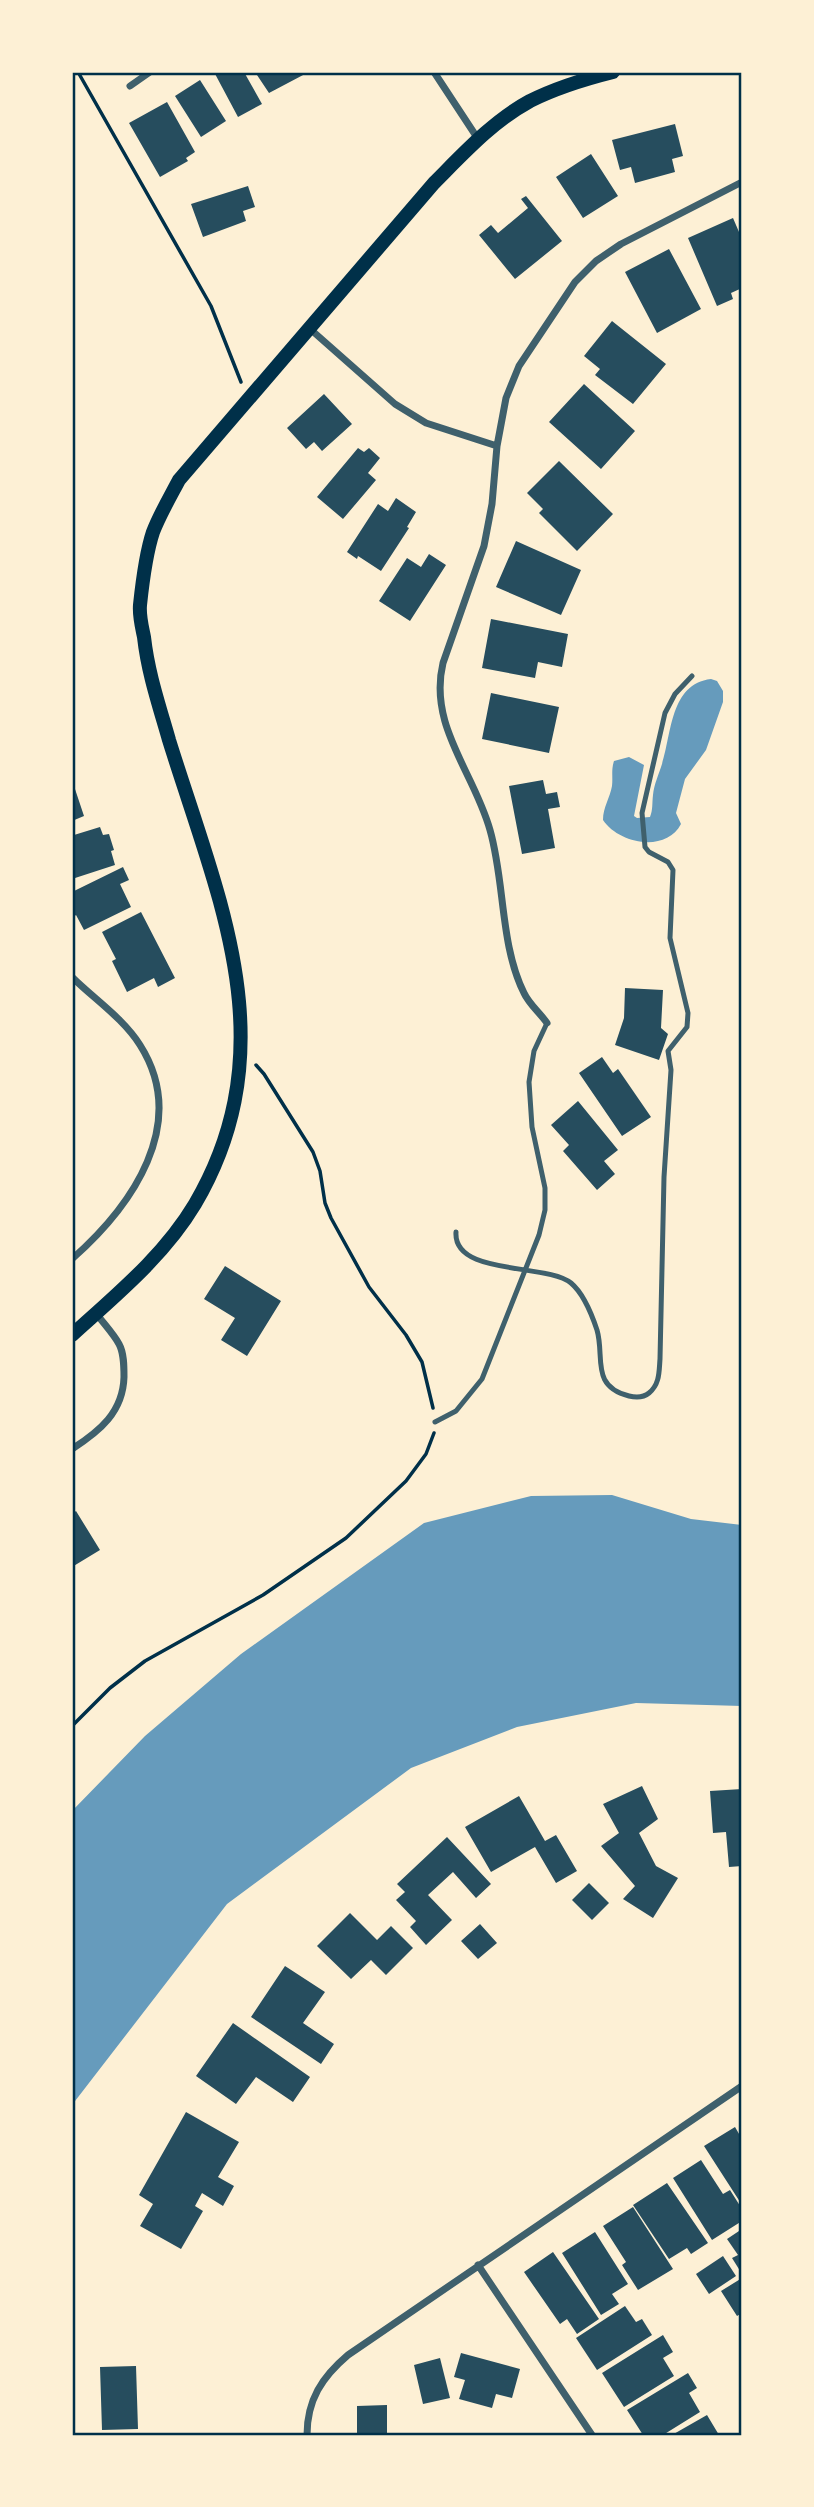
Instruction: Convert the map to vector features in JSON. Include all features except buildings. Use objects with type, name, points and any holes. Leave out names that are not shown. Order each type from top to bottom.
[{"type":"main road","points":[[72,1335],[164,1247],[194,1205],[214,1167],[229,1124],[242,1051],[238,976],[226,922],[148,671],[140,608],[153,534],[179,480],[434,183],[478,139],[529,102],[576,82],[613,72]]},
{"type":"street","points":[[130,86],[150,72]]},
{"type":"street","points":[[434,72],[478,139]]},
{"type":"street","points":[[547,1023],[524,995],[512,960],[497,858],[489,827],[478,796],[448,734],[439,700],[438,682],[484,546],[506,398],[519,366],[575,282],[596,261],[621,244],[742,183]]},
{"type":"street","points":[[309,328],[395,404],[426,423],[497,446]]},
{"type":"street","points":[[72,977],[128,1028],[140,1044],[153,1070],[159,1121],[157,1139],[144,1168],[120,1207],[95,1238],[72,1259]]},
{"type":"street","points":[[72,1449],[94,1435],[114,1412],[123,1392],[124,1366],[120,1345],[96,1313]]},
{"type":"street","points":[[307,2435],[313,2399],[328,2372],[348,2356],[478,2265],[741,2089]]},
{"type":"street","points":[[478,2265],[592,2435]]},
{"type":"lane","points":[[456,1233],[456,1241],[461,1250],[470,1257],[553,1274],[571,1283],[598,1332],[598,1357],[608,1384],[622,1394],[635,1397],[644,1397],[653,1391],[658,1382],[660,1359],[664,1177],[671,1070],[668,1051],[687,1027],[688,1013],[670,938],[673,870],[668,862],[649,852],[645,846],[642,813],[666,713],[675,694],[692,676]]},
{"type":"lane","points":[[435,1422],[456,1411],[482,1379],[526,1270],[545,1210],[545,1188],[533,1127],[529,1082],[534,1051],[547,1023]]},
{"type":"path","points":[[78,72],[211,306],[247,399]]},
{"type":"path","points":[[72,1726],[110,1688],[145,1661],[263,1595],[346,1538],[406,1481],[426,1454],[434,1436],[435,1422],[422,1362],[406,1335],[369,1287],[331,1218],[313,1153],[264,1074],[242,1051]]},
{"type":"water","points":[[711,679],[717,681],[723,691],[723,702],[706,750],[685,779],[676,813],[681,824],[665,839],[654,842],[642,842],[620,835],[603,820],[612,786],[614,761],[629,757],[644,765],[634,816],[650,817],[654,787],[680,700],[687,690]]},
{"type":"water","points":[[612,1495],[691,1519],[742,1525],[742,1706],[636,1703],[517,1727],[411,1768],[227,1904],[72,2105],[72,1811],[145,1736],[241,1654],[424,1523],[531,1496]]}]
